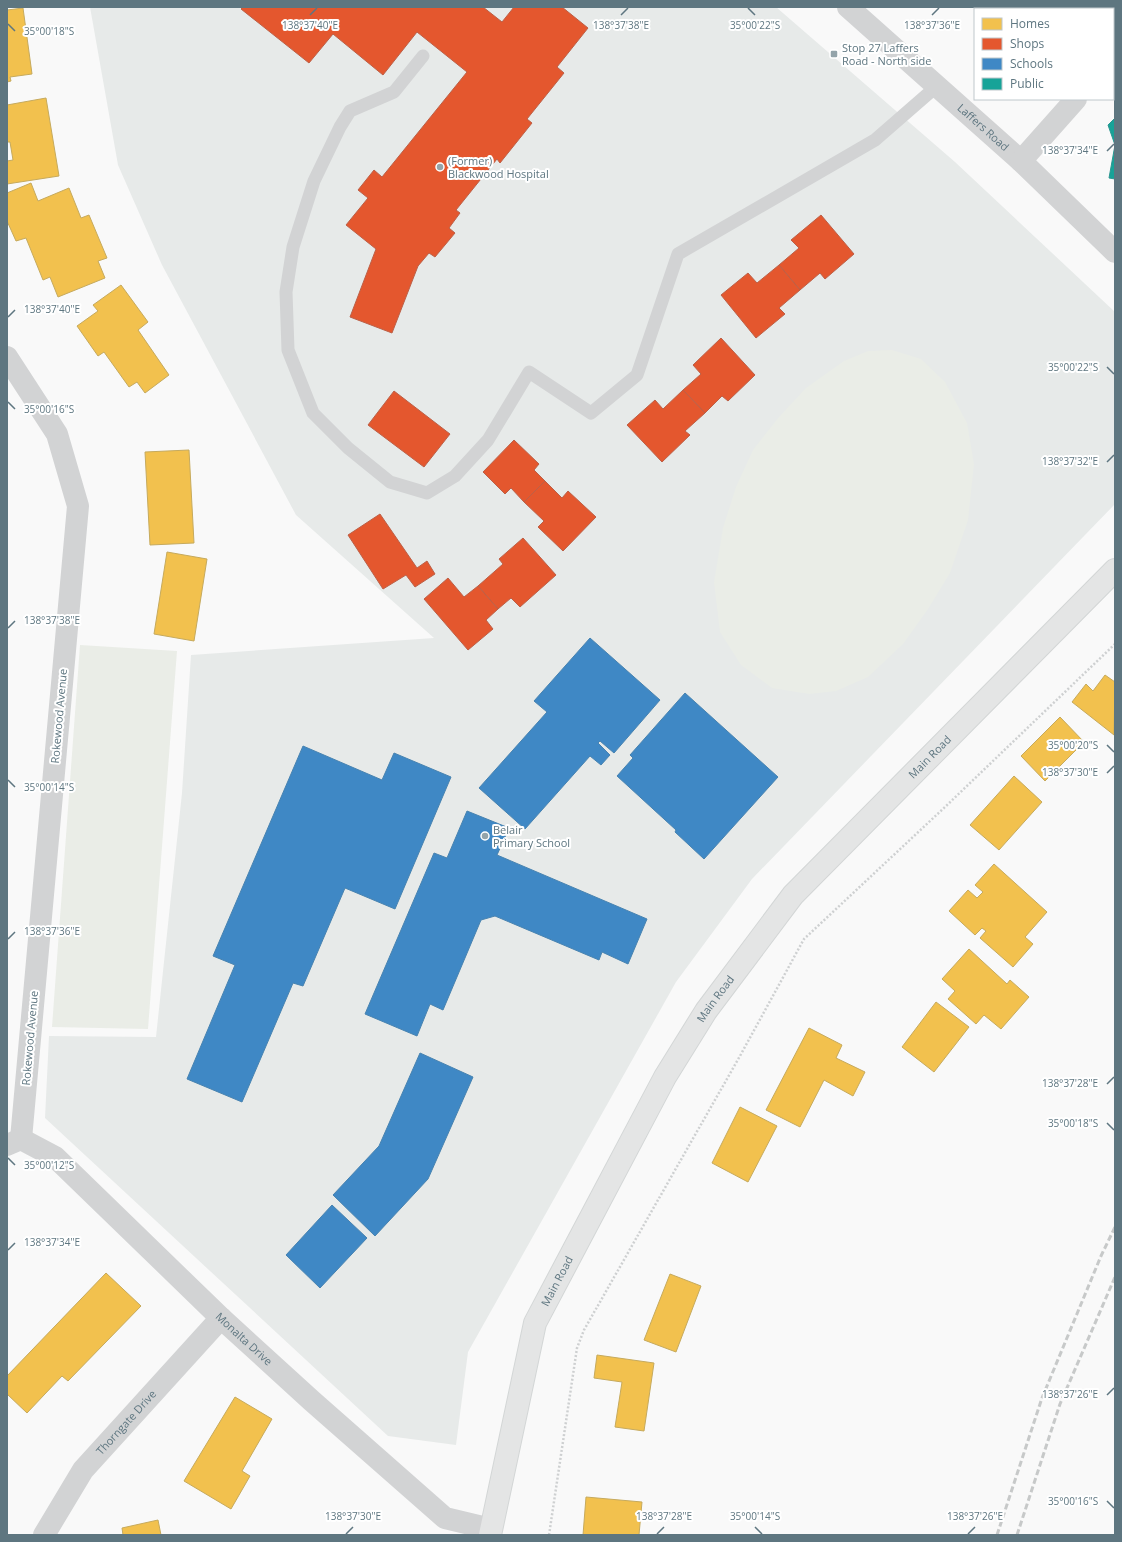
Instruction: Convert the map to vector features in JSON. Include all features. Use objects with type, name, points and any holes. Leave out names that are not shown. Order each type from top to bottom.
[{"type":"main road","name":"Main Road","points":[[491,1532],[535,1323],[665,1077],[706,1011],[793,895],[1115,570]]},
{"type":"street","name":"Laffers Road","points":[[848,7],[1021,161],[1115,252]]},
{"type":"street","points":[[1021,161],[1075,100]]},
{"type":"street","name":"Rokewood Avenue","points":[[7,357],[57,434],[78,506],[14,1142]]},
{"type":"street","name":"Monalta Drive","points":[[14,1142],[55,1157],[221,1318],[445,1518],[491,1532]]},
{"type":"street","name":"Thorngate Drive","points":[[44,1535],[83,1470],[221,1318]]},
{"type":"lane","points":[[423,56],[394,92],[350,111],[340,127],[314,181],[293,247],[286,292],[288,350],[313,413],[348,448],[390,482],[427,493],[455,476],[488,440],[529,372],[591,413],[637,374],[678,254],[875,140],[937,86]]},
{"type":"path","points":[[549,1535],[577,1348],[584,1330],[740,1056],[804,939],[945,807],[1115,644]]},
{"type":"shaded area","name":"Belair Primary School","points":[[90,7],[776,7],[955,162],[1115,312],[1115,504],[752,879],[676,982],[468,1352],[456,1445],[388,1436],[45,1118],[49,1036],[156,1037],[182,793],[191,655],[434,638],[296,515],[162,265],[118,165]]},
{"type":"shaded area","points":[[892,350],[921,359],[945,382],[967,423],[974,464],[968,520],[950,573],[928,609],[903,644],[868,677],[836,691],[809,694],[772,688],[741,665],[720,632],[714,582],[723,528],[736,487],[753,450],[779,417],[806,388],[844,361],[868,351]]},
{"type":"shaded area","points":[[80,645],[177,651],[148,1029],[52,1027]]},
{"type":"building: Homes","points":[[23,8],[32,74],[10,77],[11,81],[7,82],[7,10]]},
{"type":"building: Homes","points":[[46,98],[59,176],[7,184],[7,161],[13,160],[10,142],[7,142],[7,105]]},
{"type":"building: Homes","points":[[31,183],[38,201],[69,188],[81,218],[89,215],[107,258],[98,261],[105,278],[58,297],[50,277],[43,280],[26,238],[16,241],[7,221],[7,193]]},
{"type":"building: Homes","points":[[121,285],[148,322],[138,330],[169,375],[145,393],[137,382],[129,387],[104,352],[98,356],[77,326],[98,311],[93,305]]},
{"type":"building: Homes","points":[[189,450],[194,543],[150,545],[145,452]]},
{"type":"building: Homes","points":[[167,552],[207,559],[194,641],[154,634]]},
{"type":"building: Homes","points":[[1105,675],[1115,682],[1114,735],[1072,702],[1086,684],[1093,691]]},
{"type":"building: Homes","points":[[1060,717],[1084,742],[1045,781],[1021,756]]},
{"type":"building: Homes","points":[[1014,776],[1042,802],[999,850],[970,825]]},
{"type":"building: Homes","points":[[994,864],[1047,912],[1025,937],[1033,944],[1013,967],[980,938],[986,931],[982,928],[975,935],[949,911],[968,890],[977,898],[983,892],[975,885]]},
{"type":"building: Homes","points":[[969,949],[1007,984],[1010,980],[1029,997],[1001,1029],[984,1015],[976,1024],[948,999],[955,991],[942,979]]},
{"type":"building: Homes","points":[[936,1002],[969,1027],[934,1072],[902,1047]]},
{"type":"building: Homes","points":[[809,1028],[842,1045],[836,1058],[865,1072],[853,1096],[824,1080],[800,1127],[766,1110]]},
{"type":"building: Homes","points":[[740,1107],[777,1126],[748,1182],[712,1163]]},
{"type":"building: Homes","points":[[106,1273],[141,1306],[68,1381],[62,1376],[27,1413],[7,1394],[7,1376]]},
{"type":"building: Homes","points":[[670,1274],[701,1286],[676,1352],[644,1340]]},
{"type":"building: Homes","points":[[597,1355],[654,1363],[644,1431],[615,1427],[622,1382],[594,1378]]},
{"type":"building: Homes","points":[[235,1397],[272,1419],[242,1471],[250,1476],[231,1509],[184,1481]]},
{"type":"building: Homes","points":[[586,1497],[642,1502],[639,1535],[583,1535]]},
{"type":"building: Homes","points":[[158,1520],[161,1535],[123,1535],[122,1528]]},
{"type":"building: Shops","name":"(Former) Blackwood Hospital","points":[[243,7],[483,7],[502,22],[514,7],[562,7],[588,28],[557,67],[564,73],[527,119],[532,123],[500,163],[497,159],[456,210],[460,213],[449,228],[455,233],[435,257],[429,253],[418,266],[392,333],[350,317],[376,249],[346,225],[368,198],[358,190],[374,170],[382,177],[467,72],[417,32],[383,75],[333,34],[309,63],[241,9]]},
{"type":"building: Shops","points":[[821,215],[854,254],[825,279],[820,273],[800,290],[779,265],[799,248],[791,240]]},
{"type":"building: Shops","points":[[779,265],[800,290],[779,308],[785,314],[756,338],[721,295],[748,273],[757,283]]},
{"type":"building: Shops","points":[[721,338],[755,375],[728,401],[722,396],[705,413],[683,390],[701,374],[693,365]]},
{"type":"building: Shops","points":[[683,390],[705,413],[685,431],[690,435],[662,462],[627,425],[655,400],[663,409]]},
{"type":"building: Shops","points":[[394,391],[450,434],[424,467],[368,425]]},
{"type":"building: Shops","points":[[514,440],[539,464],[534,470],[545,481],[524,502],[511,488],[505,494],[483,472]]},
{"type":"building: Shops","points":[[545,481],[562,498],[568,491],[596,517],[563,551],[538,527],[544,521],[524,502]]},
{"type":"building: Shops","points":[[380,514],[417,568],[427,561],[435,574],[415,587],[406,575],[383,589],[348,535]]},
{"type":"building: Shops","points":[[523,538],[556,575],[520,607],[511,598],[498,609],[478,586],[503,564],[499,559]]},
{"type":"building: Shops","points":[[448,578],[464,597],[478,586],[498,609],[486,620],[493,629],[468,650],[424,599]]},
{"type":"building: Schools","points":[[590,638],[660,700],[614,753],[600,741],[598,743],[610,755],[601,765],[590,756],[525,829],[479,788],[547,712],[534,701]]},
{"type":"building: Schools","points":[[685,693],[778,777],[704,859],[675,832],[676,830],[617,776],[633,758],[630,755]]},
{"type":"building: Schools","points":[[303,746],[382,780],[394,753],[451,777],[395,909],[345,888],[303,986],[293,983],[242,1102],[187,1079],[235,965],[213,956]]},
{"type":"building: Schools","points":[[467,811],[509,828],[497,855],[647,919],[628,964],[602,952],[599,960],[495,916],[481,920],[443,1010],[430,1004],[417,1036],[365,1014],[434,853],[447,858]]},
{"type":"building: Schools","points":[[420,1053],[473,1077],[428,1179],[375,1236],[333,1195],[379,1146]]},
{"type":"building: Schools","points":[[332,1205],[367,1238],[320,1288],[286,1255]]},
{"type":"building: Public","points":[[1115,118],[1115,145],[1108,125]]},
{"type":"building: Public","points":[[1115,145],[1115,179],[1109,178]]},
{"type":"railway","points":[[997,1535],[1042,1398],[1101,1256],[1115,1227]]},
{"type":"railway","points":[[1017,1535],[1060,1404],[1115,1277]]},
{"type":"place","name":"Stop 27 Laffers Road - North side","points":[[834,54]]},
{"type":"place","name":"(Former) Blackwood Hospital","points":[[440,167]]},
{"type":"place","name":"Belair Primary School","points":[[485,836]]}]
